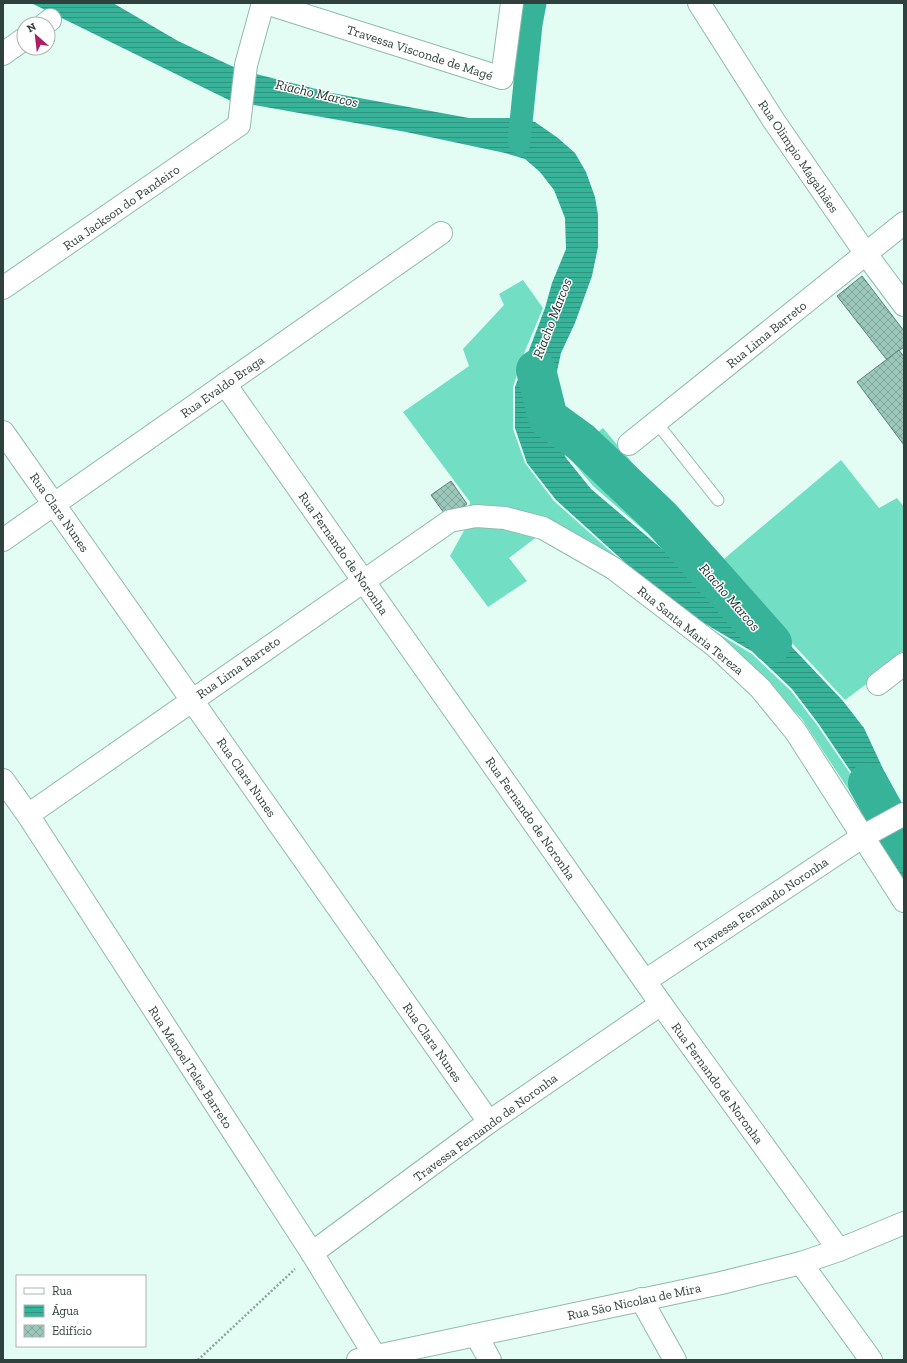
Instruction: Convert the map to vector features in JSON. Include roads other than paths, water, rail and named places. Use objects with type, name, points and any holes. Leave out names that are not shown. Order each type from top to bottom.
[{"type":"street","name":"Rua Jackson do Pandeiro","points":[[3,288],[238,125],[246,65],[263,3]]},
{"type":"street","name":"Travessa Visconde de Magé","points":[[266,3],[502,78],[512,3]]},
{"type":"street","name":"Rua Olimpio Magalhães","points":[[699,3],[774,121],[866,254],[904,305]]},
{"type":"street","points":[[3,54],[16,45]]},
{"type":"street","name":"Rua Lima Barreto","points":[[628,444],[904,223]]},
{"type":"street","name":"Rua Evaldo Braga","points":[[3,540],[441,233]]},
{"type":"street","name":"Rua Fernando de Noronha","points":[[225,384],[661,1004],[839,1250]]},
{"type":"street","name":"Rua Clara Nunes","points":[[3,432],[489,1122]]},
{"type":"street","name":"Rua Santa Maria Tereza","points":[[450,521],[476,516],[505,518],[543,528],[613,568],[715,646],[760,688],[796,732],[871,832],[904,901]]},
{"type":"street","name":"Rua Lima Barreto","points":[[28,815],[362,580],[450,521]]},
{"type":"street","points":[[878,684],[904,664]]},
{"type":"street","name":"Rua Manoel Teles Barreto","points":[[3,780],[28,815],[312,1253],[366,1358]]},
{"type":"street","name":"Travessa Fernando Noronha","points":[[645,981],[871,832],[904,814]]},
{"type":"street","name":"Travessa Fernando de Noronha","points":[[312,1253],[489,1122],[661,1004]]},
{"type":"street","name":"Rua São Nicolau de Mira","points":[[366,1358],[721,1283],[801,1263],[839,1250],[904,1223]]},
{"type":"street","points":[[801,1263],[871,1360]]},
{"type":"street","points":[[641,1299],[675,1360]]},
{"type":"street","points":[[476,1335],[490,1360]]},
{"type":"lane","points":[[656,422],[718,500]]},
{"type":"water","points":[[31,3],[113,3],[178,41],[238,69],[237,104]]},
{"type":"water","points":[[252,73],[332,93],[469,118],[517,118],[535,122],[558,138],[575,153],[586,172],[595,197],[598,215],[598,247],[592,276],[575,323],[561,353],[550,403],[553,429],[566,458],[591,489],[700,581],[758,616],[790,645],[843,701],[864,728],[900,805],[881,816],[818,723],[792,689],[753,652],[692,616],[638,574],[556,500],[527,463],[515,428],[515,387],[545,308],[552,283],[566,249],[565,218],[554,190],[540,172],[525,159],[505,153],[406,132],[248,104]]},
{"type":"water","points":[[904,850],[904,883],[889,860]]},
{"type":"waterway","points":[[519,142],[531,24],[535,3]]},
{"type":"waterway","name":"Riacho Marcos","points":[[536,370],[548,418],[581,442],[661,518],[772,643]]},
{"type":"waterway","name":"Riacho Marcos","points":[[868,783],[904,848]]}]
